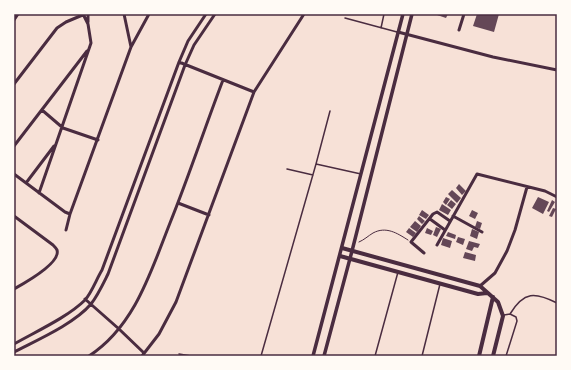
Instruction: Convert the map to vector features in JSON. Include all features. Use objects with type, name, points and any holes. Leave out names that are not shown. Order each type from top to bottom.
[{"type":"main road","points":[[342,248],[480,286],[498,302],[503,316],[493,356]]},
{"type":"main road","points":[[340,256],[478,294],[487,293]]},
{"type":"main road","points":[[479,356],[493,297]]},
{"type":"street","points":[[14,20],[18,14]]},
{"type":"street","points":[[14,84],[57,28],[84,14],[88,24]]},
{"type":"street","points":[[39,193],[63,128],[90,47],[88,14]]},
{"type":"street","points":[[124,14],[131,46]]},
{"type":"street","points":[[66,230],[70,214],[131,46],[149,14]]},
{"type":"street","points":[[14,344],[57,320],[85,300],[102,270],[179,62],[188,41],[206,14]]},
{"type":"street","points":[[14,352],[73,320],[90,304],[108,274],[185,65],[194,44],[215,14]]},
{"type":"street","points":[[85,300],[120,329],[143,355],[159,334],[176,302],[254,92],[304,14]]},
{"type":"street","points":[[313,356],[402,14]]},
{"type":"street","points":[[324,356],[355,241],[412,14]]},
{"type":"street","points":[[459,30],[464,14]]},
{"type":"street","points":[[398,32],[494,57],[557,70]]},
{"type":"street","points":[[14,146],[90,47]]},
{"type":"street","points":[[179,62],[254,92]]},
{"type":"street","points":[[89,356],[99,349],[120,329],[130,314],[145,285],[178,203],[223,80]]},
{"type":"street","points":[[42,110],[63,128],[98,140]]},
{"type":"street","points":[[26,183],[57,143]]},
{"type":"street","points":[[14,174],[67,214],[70,214]]},
{"type":"street","points":[[437,245],[477,174],[545,191],[557,197]]},
{"type":"street","points":[[480,286],[495,273],[507,251],[515,230],[527,187]]},
{"type":"street","points":[[178,203],[209,215]]},
{"type":"street","points":[[424,253],[411,242],[433,214],[437,212],[450,221]]},
{"type":"street","points":[[14,216],[53,245],[57,250],[54,260],[35,277],[14,289]]},
{"type":"street","points":[[453,216],[482,232]]},
{"type":"street","points":[[430,219],[445,230]]},
{"type":"lane","points":[[380,28],[384,14]]},
{"type":"lane","points":[[345,18],[398,32]]},
{"type":"lane","points":[[262,356],[330,111]]},
{"type":"lane","points":[[316,164],[361,174]]},
{"type":"lane","points":[[287,169],[313,175]]},
{"type":"lane","points":[[375,356],[398,272]]},
{"type":"lane","points":[[422,356],[440,284]]},
{"type":"lane","points":[[503,316],[510,314],[523,299],[534,294],[557,303]]},
{"type":"lane","points":[[506,356],[517,321],[516,317],[510,314]]},
{"type":"lane","points":[[179,354],[191,356]]},
{"type":"path","points":[[355,241],[361,241],[373,233],[383,230],[394,232],[411,242]]},
{"type":"building","points":[[434,14],[448,14],[446,18]]},
{"type":"building","points":[[477,14],[499,14],[494,32],[473,26]]},
{"type":"building","points":[[459,184],[466,191],[462,195],[456,188]]},
{"type":"building","points":[[452,190],[461,198],[457,203],[448,194]]},
{"type":"building","points":[[446,197],[450,199],[446,205],[443,202]]},
{"type":"building","points":[[538,197],[549,202],[543,214],[532,208]]},
{"type":"building","points":[[451,200],[456,204],[452,209],[447,205]]},
{"type":"building","points":[[552,200],[555,202],[549,212],[547,211]]},
{"type":"building","points":[[442,204],[451,210],[448,215],[439,210]]},
{"type":"building","points":[[553,208],[556,209],[552,217],[549,216]]},
{"type":"building","points":[[422,210],[429,215],[426,219],[419,215]]},
{"type":"building","points":[[472,210],[478,213],[475,219],[469,216]]},
{"type":"building","points":[[419,216],[425,221],[422,224],[417,219]]},
{"type":"building","points":[[415,221],[421,226],[417,232],[410,227]]},
{"type":"building","points":[[477,221],[482,223],[480,229],[475,227]]},
{"type":"building","points":[[436,227],[441,229],[437,237],[433,235]]},
{"type":"building","points":[[409,228],[416,233],[413,237],[406,232]]},
{"type":"building","points":[[427,228],[433,231],[431,235],[425,233]]},
{"type":"building","points":[[472,229],[479,232],[477,239],[470,236]]},
{"type":"building","points":[[448,232],[456,235],[455,239],[446,236]]},
{"type":"building","points":[[458,237],[465,239],[463,245],[456,242]]},
{"type":"building","points":[[443,238],[452,241],[450,248],[441,245]]},
{"type":"building","points":[[469,241],[480,244],[478,248],[474,247],[472,251],[466,249]]},
{"type":"building","points":[[465,252],[476,255],[475,261],[463,258]]}]
